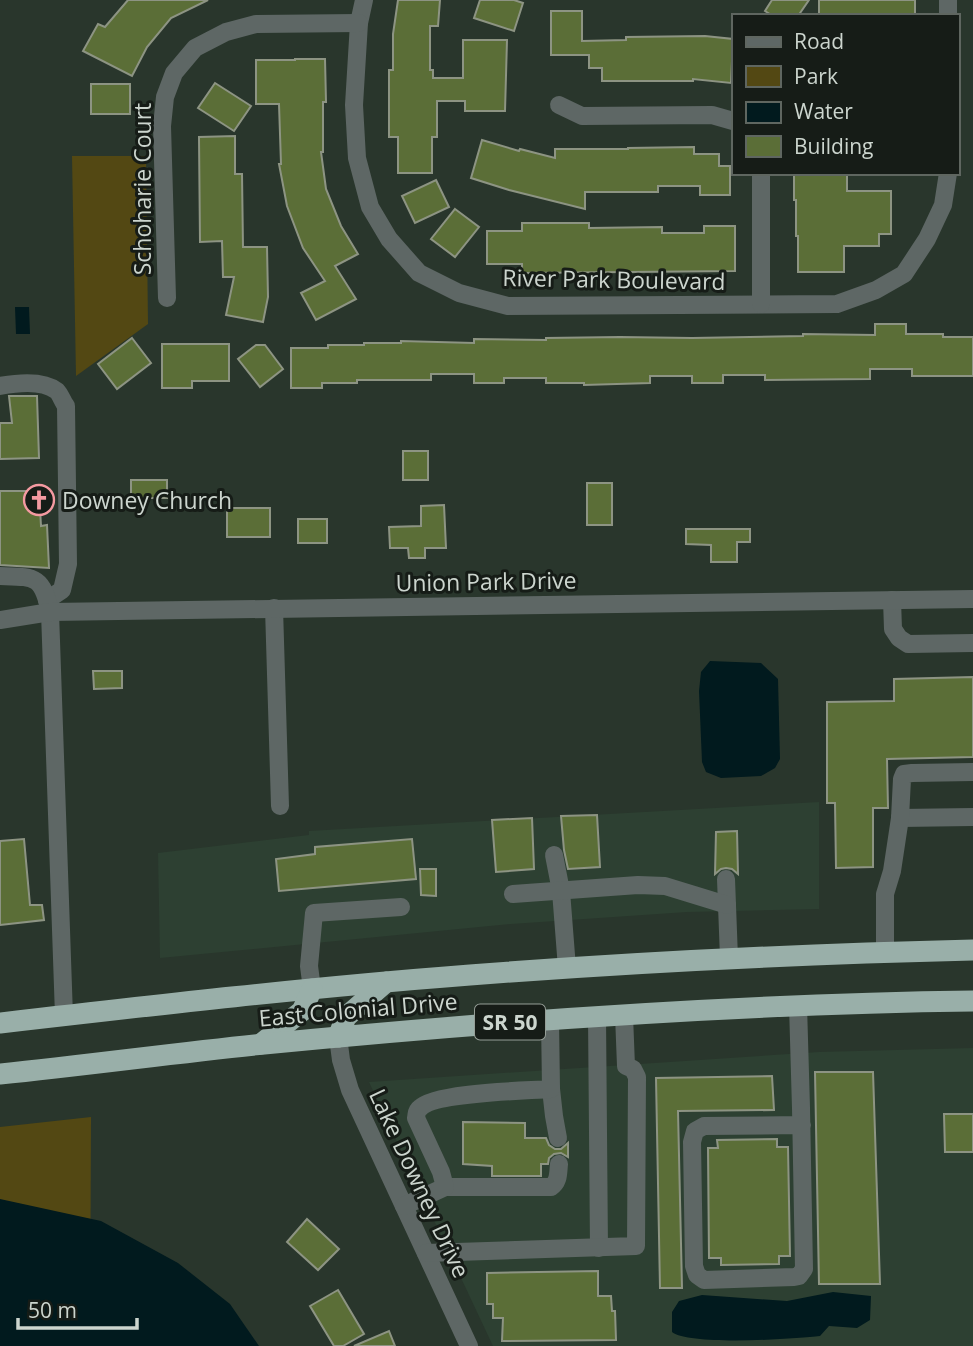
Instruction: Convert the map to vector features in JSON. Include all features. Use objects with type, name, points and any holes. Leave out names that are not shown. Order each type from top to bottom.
[{"type":"highway","name":"East Colonial Drive","points":[[0,1023],[312,989],[567,968],[729,958],[973,950]]},
{"type":"highway","points":[[338,1037],[346,1017],[386,982]]},
{"type":"highway","points":[[261,1044],[302,1011],[312,989]]},
{"type":"highway","name":"East Colonial Drive","points":[[0,1074],[261,1044],[550,1019],[798,1005],[973,1001]]},
{"type":"street","name":"River Park Boulevard","points":[[364,0],[359,23],[354,104],[356,158],[370,207],[389,239],[419,273],[459,293],[508,306],[837,304],[876,290],[904,274],[927,239],[943,205],[948,175]]},
{"type":"street","name":"Schoharie Court","points":[[167,298],[162,126],[165,97],[174,73],[195,48],[226,32],[256,24],[359,23]]},
{"type":"street","points":[[559,105],[582,116],[712,115],[732,121]]},
{"type":"street","points":[[761,175],[761,304]]},
{"type":"street","points":[[0,386],[43,385],[57,392],[66,406],[68,564],[62,590],[48,606]]},
{"type":"street","points":[[0,576],[30,577],[45,590],[48,606],[64,1016]]},
{"type":"street","name":"Union Park Drive","points":[[0,620],[48,606],[274,608],[973,599]]},
{"type":"street","points":[[892,600],[893,629],[899,638],[908,644],[973,643]]},
{"type":"street","points":[[274,608],[280,806]]},
{"type":"street","points":[[885,952],[885,894],[892,871],[900,818],[901,779],[904,774],[912,773],[973,772]]},
{"type":"street","points":[[900,818],[973,817]]},
{"type":"street","points":[[554,855],[561,891],[567,968]]},
{"type":"street","points":[[726,879],[729,958]]},
{"type":"street","points":[[513,894],[638,886],[665,887],[727,905]]},
{"type":"street","points":[[312,989],[309,966],[314,913],[401,907]]},
{"type":"street","points":[[798,1005],[802,1125],[804,1269],[794,1277],[700,1278],[694,1266],[692,1142],[695,1131],[704,1126],[802,1125]]},
{"type":"street","points":[[624,1015],[626,1066]]},
{"type":"street","points":[[597,1016],[599,1248]]},
{"type":"street","points":[[550,1019],[551,1089],[558,1138]]},
{"type":"street","name":"Lake Downey Drive","points":[[338,1037],[341,1060],[350,1090],[469,1346]]},
{"type":"street","points":[[426,1253],[633,1247],[637,1244],[637,1077],[633,1069],[626,1066],[598,1067]]},
{"type":"street","points":[[445,1186],[416,1118],[421,1106],[440,1099],[551,1089]]},
{"type":"street","points":[[404,1206],[445,1186],[551,1187],[557,1180],[559,1164]]},
{"type":"shaded area","points":[[819,802],[819,909],[687,912],[511,924],[160,958],[158,853],[309,835],[309,831]]},
{"type":"shaded area","points":[[973,1048],[973,1346],[493,1346],[369,1082],[819,1052]]},
{"type":"green space","points":[[72,156],[146,156],[148,324],[76,376]]},
{"type":"green space","points":[[91,1117],[90,1346],[0,1346],[0,1127]]},
{"type":"water","points":[[15,307],[29,307],[30,334],[16,334]]},
{"type":"water","points":[[710,661],[761,663],[778,679],[780,759],[775,768],[761,776],[721,778],[706,772],[702,762],[699,691],[701,672]]},
{"type":"water","points":[[0,1199],[101,1221],[178,1263],[230,1304],[259,1346],[0,1346]]},
{"type":"water","points":[[833,1292],[871,1296],[870,1320],[857,1328],[829,1326],[820,1336],[788,1339],[699,1339],[672,1332],[672,1312],[679,1301],[702,1295],[787,1301]]},
{"type":"building","points":[[128,0],[208,0],[171,18],[147,47],[132,76],[83,51],[98,24],[105,27]]},
{"type":"building","points":[[398,0],[440,0],[438,26],[430,26],[430,70],[433,70],[433,78],[463,78],[463,40],[507,40],[505,111],[465,111],[465,101],[437,101],[437,137],[432,137],[432,173],[398,173],[398,137],[389,137],[389,70],[393,70],[393,34]]},
{"type":"building","points":[[480,0],[514,0],[523,3],[514,31],[474,18]]},
{"type":"building","points":[[772,0],[809,0],[799,14],[770,14],[765,11]]},
{"type":"building","points":[[819,0],[915,0],[915,14],[819,14]]},
{"type":"building","points":[[551,11],[582,11],[582,41],[626,40],[626,37],[705,36],[732,39],[731,83],[693,79],[602,81],[602,68],[589,68],[589,55],[551,55]]},
{"type":"building","points":[[325,59],[326,102],[323,102],[321,152],[326,189],[341,226],[358,254],[335,266],[356,299],[316,320],[301,293],[325,281],[303,248],[287,206],[279,164],[279,104],[256,104],[256,60]]},
{"type":"building","points":[[215,83],[251,106],[234,131],[198,108]]},
{"type":"building","points":[[91,84],[130,84],[130,114],[91,114]]},
{"type":"building","points":[[235,136],[235,174],[242,174],[243,247],[267,247],[268,297],[263,322],[226,315],[234,277],[223,277],[222,241],[200,242],[199,137]]},
{"type":"building","points":[[482,140],[555,158],[555,149],[694,147],[694,154],[719,154],[719,166],[730,166],[730,195],[700,195],[700,186],[658,186],[658,192],[585,192],[585,209],[471,178]]},
{"type":"building","points":[[794,175],[847,175],[847,191],[891,191],[891,234],[879,234],[879,246],[844,246],[844,272],[798,272]]},
{"type":"building","points":[[436,180],[449,207],[415,223],[402,196]]},
{"type":"building","points":[[455,209],[479,227],[455,257],[431,239]]},
{"type":"building","points":[[522,223],[589,223],[589,228],[662,227],[662,233],[704,233],[704,226],[735,226],[735,271],[522,273],[522,264],[487,264],[487,231],[522,231]]},
{"type":"building","points":[[875,324],[906,324],[906,334],[973,337],[973,376],[912,376],[912,369],[870,369],[870,379],[765,380],[765,375],[723,375],[723,383],[692,383],[692,376],[650,376],[650,383],[584,385],[546,383],[546,378],[504,378],[504,383],[474,383],[474,374],[431,374],[431,380],[357,380],[357,383],[322,383],[322,388],[291,388],[291,348],[328,348],[328,345],[401,341],[474,343],[474,339],[875,335]]},
{"type":"building","points":[[132,338],[151,363],[117,389],[98,364]]},
{"type":"building","points":[[162,344],[229,344],[229,381],[192,381],[192,388],[162,388]]},
{"type":"building","points":[[256,345],[265,345],[283,369],[260,387],[238,359]]},
{"type":"building","points":[[9,396],[37,396],[39,458],[0,459],[0,423],[12,423]]},
{"type":"building","points":[[403,451],[428,451],[428,480],[403,480]]},
{"type":"building","points":[[131,480],[167,480],[167,498],[131,498]]},
{"type":"building","points":[[587,483],[612,483],[612,525],[587,525]]},
{"type":"building","points":[[0,491],[39,491],[41,526],[47,525],[49,568],[0,565]]},
{"type":"building","points":[[444,505],[446,548],[425,548],[425,558],[409,558],[408,548],[390,548],[389,527],[421,526],[421,506]]},
{"type":"building","points":[[227,508],[270,508],[270,537],[227,537]]},
{"type":"building","points":[[298,519],[327,519],[327,543],[298,543]]},
{"type":"building","points":[[686,529],[750,529],[750,542],[737,542],[737,562],[711,562],[711,545],[686,544]]},
{"type":"building","points":[[93,671],[122,671],[122,688],[94,689]]},
{"type":"building","points":[[973,677],[973,757],[887,759],[888,808],[873,808],[873,867],[836,868],[835,803],[827,803],[827,702],[894,701],[894,679]]},
{"type":"building","points":[[597,815],[600,867],[568,869],[561,816]]},
{"type":"building","points":[[532,818],[534,869],[496,872],[492,820]]},
{"type":"building","points":[[737,831],[738,874],[726,868],[715,874],[716,832]]},
{"type":"building","points":[[24,839],[30,905],[42,905],[44,920],[0,925],[0,841]]},
{"type":"building","points":[[412,839],[416,879],[279,891],[276,859],[315,854],[315,847]]},
{"type":"building","points":[[420,869],[436,869],[436,896],[421,895]]},
{"type":"building","points":[[815,1072],[873,1072],[880,1284],[819,1284]]},
{"type":"building","points":[[772,1076],[774,1110],[678,1111],[682,1288],[660,1288],[656,1078]]},
{"type":"building","points":[[944,1114],[973,1114],[973,1152],[945,1152]]},
{"type":"building","points":[[463,1122],[525,1123],[525,1138],[546,1138],[549,1145],[555,1149],[561,1149],[568,1143],[568,1157],[561,1153],[554,1154],[549,1158],[548,1164],[541,1164],[541,1176],[492,1176],[492,1166],[463,1164]]},
{"type":"building","points":[[777,1139],[777,1147],[788,1147],[790,1256],[779,1256],[779,1264],[721,1265],[721,1258],[709,1258],[708,1148],[718,1148],[717,1140]]},
{"type":"building","points":[[307,1219],[339,1249],[318,1270],[287,1242]]},
{"type":"building","points":[[598,1271],[598,1296],[611,1296],[612,1311],[615,1311],[616,1340],[502,1341],[503,1318],[493,1318],[493,1304],[487,1304],[487,1273]]},
{"type":"building","points":[[338,1290],[364,1334],[343,1346],[334,1346],[310,1306]]},
{"type":"building","points":[[389,1331],[395,1346],[354,1346]]},
{"type":"place","name":"Downey Church","points":[[39,500]]}]
